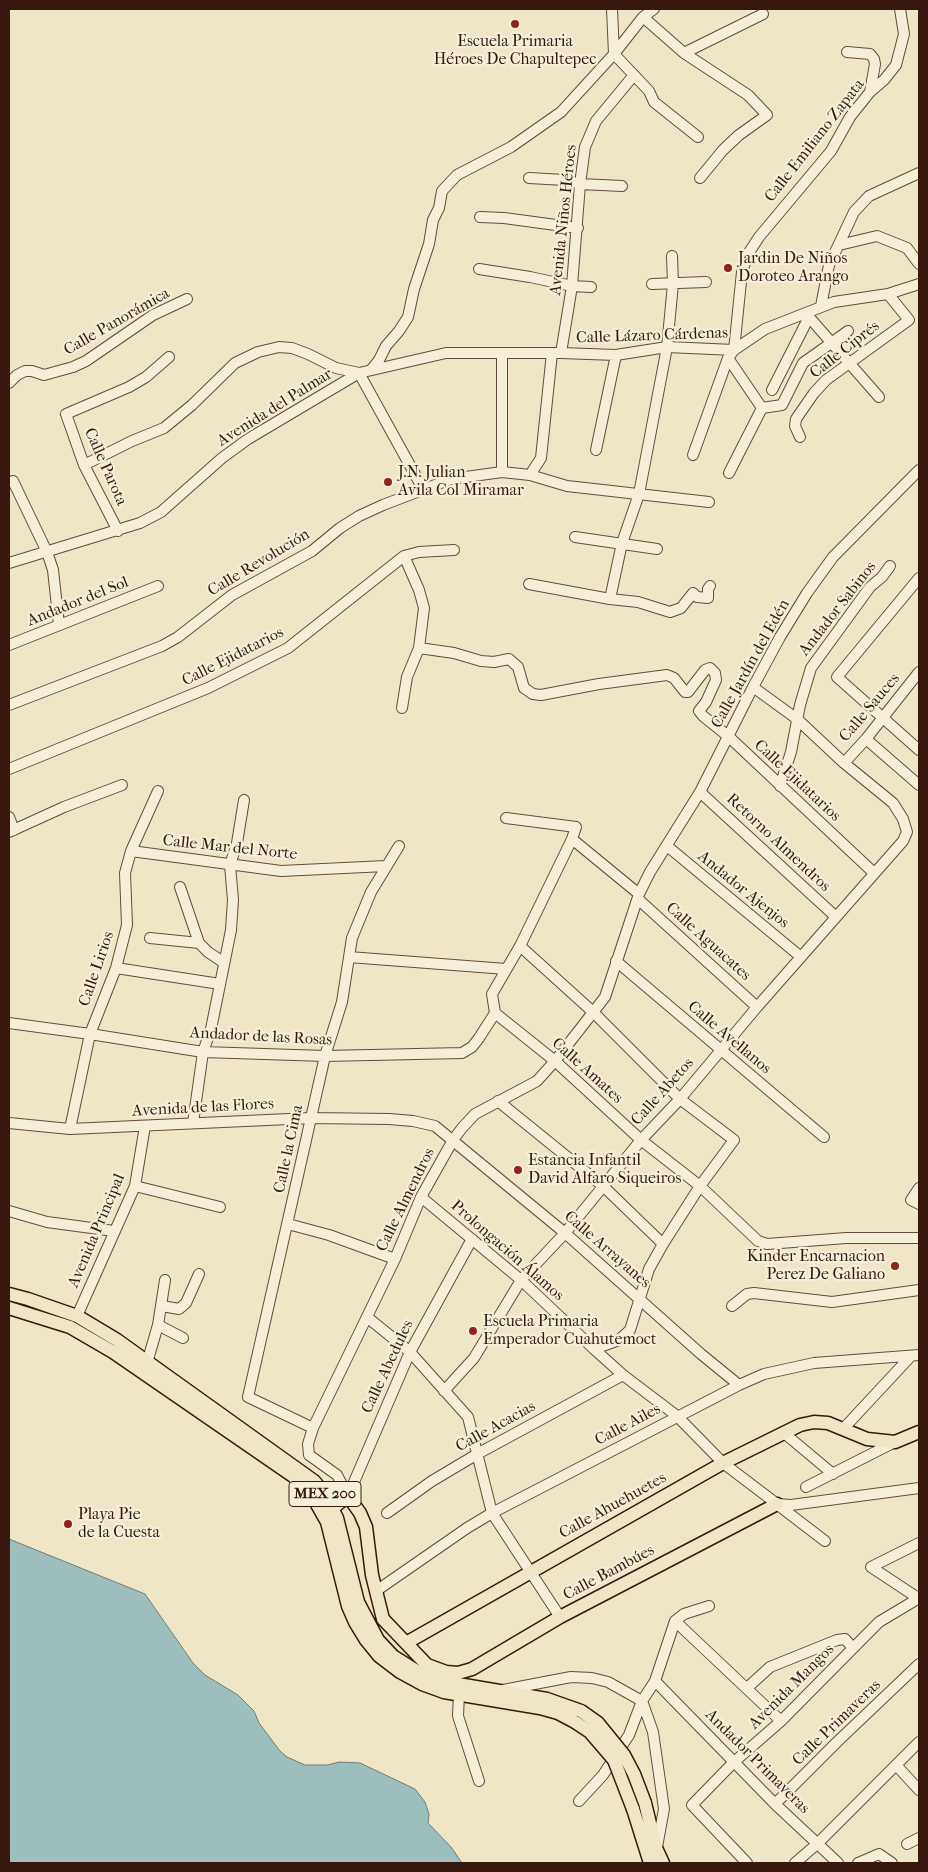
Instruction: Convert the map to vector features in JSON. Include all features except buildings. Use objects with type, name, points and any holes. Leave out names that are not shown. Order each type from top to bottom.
[{"type":"main road","name":"MEX 200","points":[[9,1294],[77,1316],[117,1340],[314,1481],[333,1508],[337,1518],[358,1602],[378,1640],[393,1656],[424,1675],[453,1684],[547,1699],[578,1716],[598,1723],[624,1755],[634,1774],[645,1803],[656,1848],[662,1863]]},
{"type":"main road","name":"MEX 200","points":[[9,1308],[70,1326],[113,1352],[293,1476],[314,1499],[327,1522],[348,1606],[366,1640],[379,1656],[400,1672],[422,1684],[444,1692],[540,1708],[558,1714],[578,1716],[614,1760],[633,1809],[650,1863]]},
{"type":"main road","name":"Calle Ahuehuetes","points":[[406,1643],[723,1464],[800,1425],[814,1422],[828,1423],[867,1439],[895,1442],[919,1432]]},
{"type":"main road","name":"Calle Abedules","points":[[333,1508],[348,1496]]},
{"type":"main road","points":[[348,1496],[360,1513],[366,1527],[369,1557],[383,1619],[406,1643]]},
{"type":"main road","name":"Calle Bambúes","points":[[406,1643],[427,1665],[446,1672],[458,1673],[472,1669],[560,1617],[776,1504]]},
{"type":"street","points":[[612,9],[614,54],[649,91],[654,102],[698,137]]},
{"type":"street","points":[[371,370],[408,317],[414,288],[429,244],[442,191],[457,176],[511,147],[561,112],[614,54],[643,17],[654,9]]},
{"type":"street","name":"Calle Emiliano Zapata","points":[[693,456],[731,354],[742,272],[748,254],[759,237],[831,151],[850,116],[896,65],[904,34],[900,9]]},
{"type":"street","points":[[684,53],[763,14]]},
{"type":"street","points":[[643,17],[684,53],[748,95],[767,115],[739,135],[723,150],[700,178]]},
{"type":"street","points":[[847,52],[870,54],[874,59],[875,64],[870,92]]},
{"type":"street","name":"Avenida Niños Héroes","points":[[530,476],[541,458],[556,353],[572,286],[580,184],[585,147],[596,120],[634,75]]},
{"type":"street","points":[[821,306],[829,265],[854,212],[869,196],[919,173]]},
{"type":"street","points":[[529,178],[565,180],[580,184],[622,186]]},
{"type":"street","points":[[480,218],[504,218],[578,228]]},
{"type":"street","points":[[840,245],[877,236],[907,248],[919,264]]},
{"type":"street","points":[[610,599],[622,543],[639,494],[667,347],[673,284],[672,256]]},
{"type":"street","points":[[480,268],[572,286],[591,287]]},
{"type":"street","points":[[652,284],[706,282]]},
{"type":"street","name":"Calle Lázaro Cárdenas","points":[[556,353],[616,355],[667,347],[731,354],[766,329],[809,315],[821,306],[834,302],[918,288]]},
{"type":"street","name":"Calle Ciprés","points":[[800,437],[795,426],[796,419],[814,393],[826,380],[909,320],[888,294]]},
{"type":"street","name":"Calle Panorámica","points":[[9,383],[17,375],[25,371],[44,375],[73,367],[86,361],[153,315],[187,300]]},
{"type":"street","points":[[772,390],[809,315],[879,397]]},
{"type":"street","points":[[762,408],[782,405],[803,363],[848,332]]},
{"type":"street","points":[[84,465],[132,441],[164,428],[192,405],[234,363],[258,352],[279,347],[292,348],[336,368],[359,373],[423,489]]},
{"type":"street","name":"Avenida del Palmar","points":[[9,564],[118,531],[140,523],[161,512],[222,458],[248,439],[359,373],[446,354],[556,353]]},
{"type":"street","points":[[502,354],[502,472]]},
{"type":"street","points":[[731,354],[762,408]]},
{"type":"street","points":[[596,450],[616,355]]},
{"type":"street","name":"Calle Parota","points":[[118,531],[84,465],[66,414],[129,387],[146,377],[169,357]]},
{"type":"street","points":[[729,473],[762,408]]},
{"type":"street","name":"Calle Jardín del Edén","points":[[638,897],[666,846],[700,792],[752,687],[807,593],[833,557],[919,470]]},
{"type":"street","name":"Calle Revolución","points":[[9,705],[162,646],[178,637],[232,595],[312,552],[340,528],[383,505],[451,480],[502,472],[530,476],[567,486],[708,502]]},
{"type":"street","points":[[13,481],[48,552],[53,570],[59,625]]},
{"type":"street","points":[[575,537],[657,549]]},
{"type":"street","name":"Calle Ejidatarios","points":[[9,769],[208,688],[288,648],[404,556],[419,552],[454,550]]},
{"type":"street","points":[[402,708],[407,677],[419,648],[424,608],[404,556]]},
{"type":"street","name":"Andador Sabinos","points":[[780,786],[791,752],[797,719],[811,668],[870,586],[882,577],[890,566]]},
{"type":"street","points":[[919,578],[836,677],[919,750]]},
{"type":"street","points":[[529,584],[610,599],[638,602],[670,612],[681,608],[710,586]]},
{"type":"street","name":"Andador del Sol","points":[[9,645],[158,586]]},
{"type":"street","name":"Calle Ejidatarios","points":[[419,648],[454,653],[480,661],[494,662],[509,658],[518,667],[524,688],[533,694],[541,696],[599,684],[667,675],[674,678],[685,692],[688,692],[705,670],[710,668],[715,673],[716,680],[699,711],[874,873]]},
{"type":"street","name":"Calle Sauces","points":[[844,763],[866,739],[919,672]]},
{"type":"street","points":[[752,687],[797,719],[844,763]]},
{"type":"street","points":[[866,739],[919,785]]},
{"type":"street","name":"Calle Abetos","points":[[444,1391],[474,1358],[521,1280],[565,1233],[641,1140],[680,1099],[757,1006],[903,841],[907,832],[903,819],[893,803],[844,763]]},
{"type":"street","points":[[9,818],[11,831],[122,785]]},
{"type":"street","name":"Calle Lirios","points":[[70,1129],[90,1034],[116,968],[127,925],[125,873],[131,852],[158,791]]},
{"type":"street","name":"Retorno Almendros","points":[[700,792],[836,917]]},
{"type":"street","points":[[193,1123],[203,1052],[211,1029],[223,962],[231,930],[233,900],[230,865],[237,843],[244,800]]},
{"type":"street","points":[[495,1014],[492,994],[520,946],[576,827],[506,818]]},
{"type":"street","points":[[572,839],[638,897]]},
{"type":"street","name":"Calle la Cima","points":[[313,1428],[248,1398],[325,1056],[342,1002],[352,938],[370,892],[399,846]]},
{"type":"street","name":"Andador Ajenjos","points":[[666,846],[801,957]]},
{"type":"street","name":"Calle Mar del Norte","points":[[131,852],[281,871],[386,866]]},
{"type":"street","points":[[180,887],[199,943],[223,962]]},
{"type":"street","name":"Calle Almendros","points":[[348,1496],[337,1475],[309,1455],[308,1444],[313,1428],[395,1259],[421,1197],[453,1140],[475,1114],[537,1081],[605,997],[638,897]]},
{"type":"street","name":"Calle Aguacates","points":[[638,897],[757,1006]]},
{"type":"street","points":[[150,938],[199,943]]},
{"type":"street","points":[[520,946],[593,1012],[680,1099],[734,1140],[700,1186],[649,1269],[630,1330],[619,1340],[594,1350]]},
{"type":"street","points":[[349,957],[506,968]]},
{"type":"street","name":"Calle Avellanos","points":[[616,961],[824,1137]]},
{"type":"street","points":[[116,968],[220,984]]},
{"type":"street","name":"Andador de las Rosas","points":[[9,1023],[203,1052],[325,1056],[462,1053],[472,1047],[495,1014]]},
{"type":"street","name":"Calle Amates","points":[[495,1014],[555,1061],[641,1140],[700,1186],[758,1241],[767,1244],[846,1238],[919,1238]]},
{"type":"street","points":[[498,1101],[603,1186],[663,1244]]},
{"type":"street","name":"Avenida de las Flores","points":[[9,1123],[70,1129],[311,1118],[413,1121],[435,1126],[453,1140]]},
{"type":"street","name":"Avenida Principal","points":[[77,1316],[135,1186],[145,1126]]},
{"type":"street","name":"Calle Arrayanes","points":[[453,1140],[565,1233],[739,1385]]},
{"type":"street","points":[[135,1186],[220,1207]]},
{"type":"street","points":[[919,1188],[911,1200],[919,1204]]},
{"type":"street","name":"Prolongación Álamos","points":[[421,1197],[521,1280],[623,1375],[677,1416],[723,1464],[825,1540]]},
{"type":"street","points":[[9,1211],[47,1222],[114,1231]]},
{"type":"street","points":[[288,1224],[329,1235],[395,1259]]},
{"type":"street","name":"Calle Abedules","points":[[348,1496],[410,1352],[472,1239]]},
{"type":"street","points":[[162,1306],[178,1309],[186,1303],[199,1274]]},
{"type":"street","points":[[147,1362],[158,1325],[165,1280]]},
{"type":"street","points":[[732,1306],[747,1294],[754,1293],[832,1302],[919,1290]]},
{"type":"street","points":[[368,1317],[410,1352],[468,1417],[479,1453],[488,1503],[492,1513],[560,1617]]},
{"type":"street","points":[[158,1325],[183,1338]]},
{"type":"street","points":[[844,1428],[915,1355]]},
{"type":"street","name":"Calle Ailes","points":[[376,1592],[467,1528],[492,1513],[677,1416],[764,1374],[814,1363],[915,1355]]},
{"type":"street","name":"Calle Acacias","points":[[387,1513],[432,1481],[479,1453],[623,1375]]},
{"type":"street","points":[[784,1433],[833,1474]]},
{"type":"street","points":[[806,1487],[895,1442]]},
{"type":"street","points":[[776,1504],[791,1506],[919,1488]]},
{"type":"street","points":[[919,1543],[871,1567],[919,1598]]},
{"type":"street","name":"Avenida Mangos","points":[[747,1863],[692,1805],[734,1762],[782,1721],[878,1622],[919,1598]]},
{"type":"street","points":[[579,1801],[603,1775],[629,1735],[642,1701],[655,1682],[675,1621],[684,1614],[709,1606]]},
{"type":"street","points":[[675,1621],[782,1721]]},
{"type":"street","points":[[747,1688],[770,1667],[838,1640],[845,1639],[852,1648]]},
{"type":"street","name":"Calle Primaveras","points":[[775,1804],[919,1664]]},
{"type":"street","points":[[499,1691],[571,1677],[592,1678],[608,1682],[642,1701],[653,1732],[664,1808],[656,1848]]},
{"type":"street","name":"Andador Primaveras","points":[[655,1682],[775,1804],[838,1863]]},
{"type":"street","points":[[459,1694],[458,1716],[479,1780]]},
{"type":"street","points":[[795,1863],[817,1844],[919,1742]]},
{"type":"street","points":[[896,1765],[919,1790]]},
{"type":"street","points":[[907,1844],[919,1838]]},
{"type":"street","points":[[858,1863],[879,1854],[892,1863]]},
{"type":"water","points":[[9,1539],[145,1594],[193,1663],[205,1675],[238,1695],[254,1711],[259,1723],[280,1751],[287,1757],[305,1765],[327,1765],[339,1762],[360,1763],[415,1789],[425,1802],[429,1814],[428,1823],[451,1847],[462,1863],[9,1863]]},
{"type":"place","name":"Escuela Primaria Héroes De Chapultepec","points":[[515,24]]},
{"type":"place","name":"Jardin De Niños Doroteo Arango","points":[[728,268]]},
{"type":"place","name":"J.N. Julian Avila Col Miramar","points":[[388,482]]},
{"type":"place","name":"Estancia Infantil David Alfaro Siqueiros","points":[[518,1170]]},
{"type":"place","name":"Kinder Encarnacion Perez De Galiano","points":[[895,1266]]},
{"type":"place","name":"Escuela Primaria Emperador Cuahutemoct","points":[[473,1331]]},
{"type":"place","name":"Playa Pie de la Cuesta","points":[[68,1524]]}]
